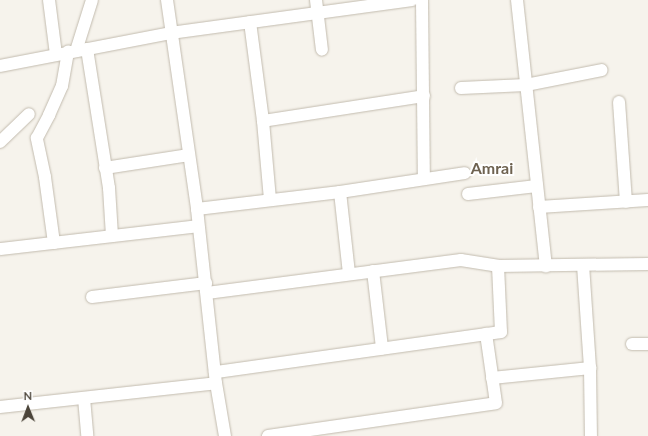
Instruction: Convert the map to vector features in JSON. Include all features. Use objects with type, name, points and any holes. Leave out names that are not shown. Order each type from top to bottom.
[{"type":"street","points":[[49,0],[56,55]]},
{"type":"street","points":[[54,243],[46,177],[37,138],[50,115],[77,51],[92,0]]},
{"type":"street","points":[[167,0],[197,209],[216,377],[225,436]]},
{"type":"street","points":[[316,0],[322,50]]},
{"type":"street","points":[[0,66],[171,33],[412,0]]},
{"type":"street","points":[[422,0],[424,179]]},
{"type":"street","points":[[517,0],[546,266]]},
{"type":"street","points":[[250,22],[263,121],[270,200]]},
{"type":"street","points":[[77,51],[109,188],[112,236]]},
{"type":"street","points":[[460,88],[526,84],[602,70]]},
{"type":"street","points":[[263,121],[424,96]]},
{"type":"street","points":[[619,102],[626,202]]},
{"type":"street","points":[[0,142],[29,114]]},
{"type":"street","points":[[105,168],[189,155]]},
{"type":"street","points":[[197,209],[340,192],[465,173]]},
{"type":"street","points":[[468,194],[537,186]]},
{"type":"street","points":[[340,192],[349,274]]},
{"type":"street","points":[[539,207],[648,200]]},
{"type":"street","points":[[0,249],[198,226]]},
{"type":"street","points":[[92,297],[349,274],[462,260],[498,266],[648,264]]},
{"type":"street","points":[[583,265],[590,368],[591,436]]},
{"type":"street","points":[[0,407],[84,398],[382,348],[501,332],[498,266]]},
{"type":"street","points":[[373,271],[382,348]]},
{"type":"street","points":[[268,436],[496,403],[486,334]]},
{"type":"street","points":[[632,344],[648,344]]},
{"type":"street","points":[[492,378],[590,368]]},
{"type":"street","points":[[84,398],[87,436]]},
{"type":"district","name":"Amrai","points":[[492,168]]}]
